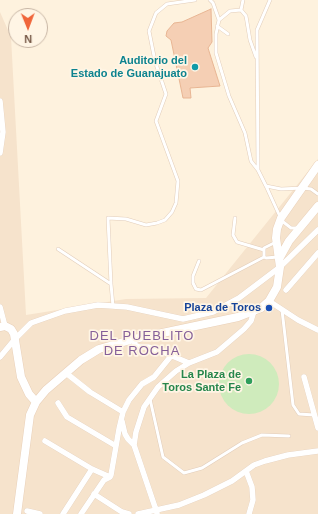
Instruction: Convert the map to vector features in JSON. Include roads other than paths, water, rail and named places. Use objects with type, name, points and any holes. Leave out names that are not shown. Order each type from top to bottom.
[{"type":"street","points":[[0,101],[2,132],[0,153]]},
{"type":"street","points":[[16,514],[28,423],[32,409],[46,390],[89,354],[99,349],[134,339],[238,317],[261,308],[269,300],[277,287],[279,261],[276,242],[277,229],[281,218],[318,165]]},
{"type":"street","points":[[279,261],[289,241],[318,206]]},
{"type":"street","points":[[0,357],[15,338],[31,323],[65,311],[98,305],[127,307],[183,318],[213,312],[239,298],[279,261],[318,230]]},
{"type":"street","points":[[286,290],[318,253]]},
{"type":"street","points":[[269,300],[298,320],[318,330]]},
{"type":"street","points":[[0,307],[2,327],[11,329],[15,338],[21,377],[29,394],[36,402]]},
{"type":"street","points":[[134,445],[139,419],[150,398],[158,387],[176,371],[189,363],[217,352],[244,329],[251,321],[254,311]]},
{"type":"street","points":[[134,339],[135,345],[139,347],[148,347],[189,363]]},
{"type":"street","points":[[110,477],[123,412],[129,400],[136,390],[154,377],[171,356]]},
{"type":"street","points":[[66,372],[90,392],[123,412]]},
{"type":"street","points":[[304,377],[318,428]]},
{"type":"street","points":[[58,403],[67,417],[116,446]]},
{"type":"street","points":[[122,420],[125,434],[134,445],[156,512]]},
{"type":"street","points":[[45,441],[92,469],[110,477]]},
{"type":"street","points":[[138,514],[156,512],[204,495],[232,481],[254,465],[265,461],[288,455],[318,451]]},
{"type":"street","points":[[63,514],[92,469]]},
{"type":"street","points":[[246,471],[252,487],[253,500],[249,514]]},
{"type":"street","points":[[81,514],[104,480],[110,477]]},
{"type":"street","points":[[94,494],[121,513],[129,514]]},
{"type":"street","points":[[27,512],[40,514]]},
{"type":"lane","points":[[113,306],[110,284],[108,218],[126,219],[146,225],[157,223],[165,220],[172,212],[176,203],[178,181],[156,121],[166,94],[155,61],[150,31],[156,13],[167,4],[195,0]]},
{"type":"lane","points":[[210,0],[213,3],[219,20]]},
{"type":"lane","points":[[241,10],[243,0]]},
{"type":"lane","points":[[258,170],[257,30],[270,0]]},
{"type":"lane","points":[[241,10],[230,12],[219,20],[215,43],[220,65],[229,96],[245,133],[251,161],[258,170],[284,223],[291,228],[296,228],[302,225]]},
{"type":"lane","points":[[241,10],[246,16],[251,44],[256,58]]},
{"type":"lane","points":[[217,26],[228,34]]},
{"type":"lane","points":[[266,186],[281,190],[303,188],[311,189],[318,194]]},
{"type":"lane","points":[[235,218],[233,235],[237,242],[264,250]]},
{"type":"lane","points":[[264,257],[264,250],[267,246],[276,242]]},
{"type":"lane","points":[[58,249],[110,284]]},
{"type":"lane","points":[[199,261],[193,276],[193,283],[196,289],[201,290],[264,257],[279,261]]},
{"type":"lane","points":[[282,310],[293,406],[299,414],[314,415]]},
{"type":"lane","points":[[150,398],[163,457],[184,473],[202,468],[242,443],[262,435],[289,436]]},
{"type":"place","name":"Auditorio del Estado de Guanajuato","points":[[195,67]]},
{"type":"place","name":"Plaza de Toros","points":[[269,308]]},
{"type":"place","name":"La Plaza de Toros Sante Fe","points":[[249,381]]},
{"type":"district","name":"DEL PUEBLITO DE ROCHA","points":[[142,344]]}]
